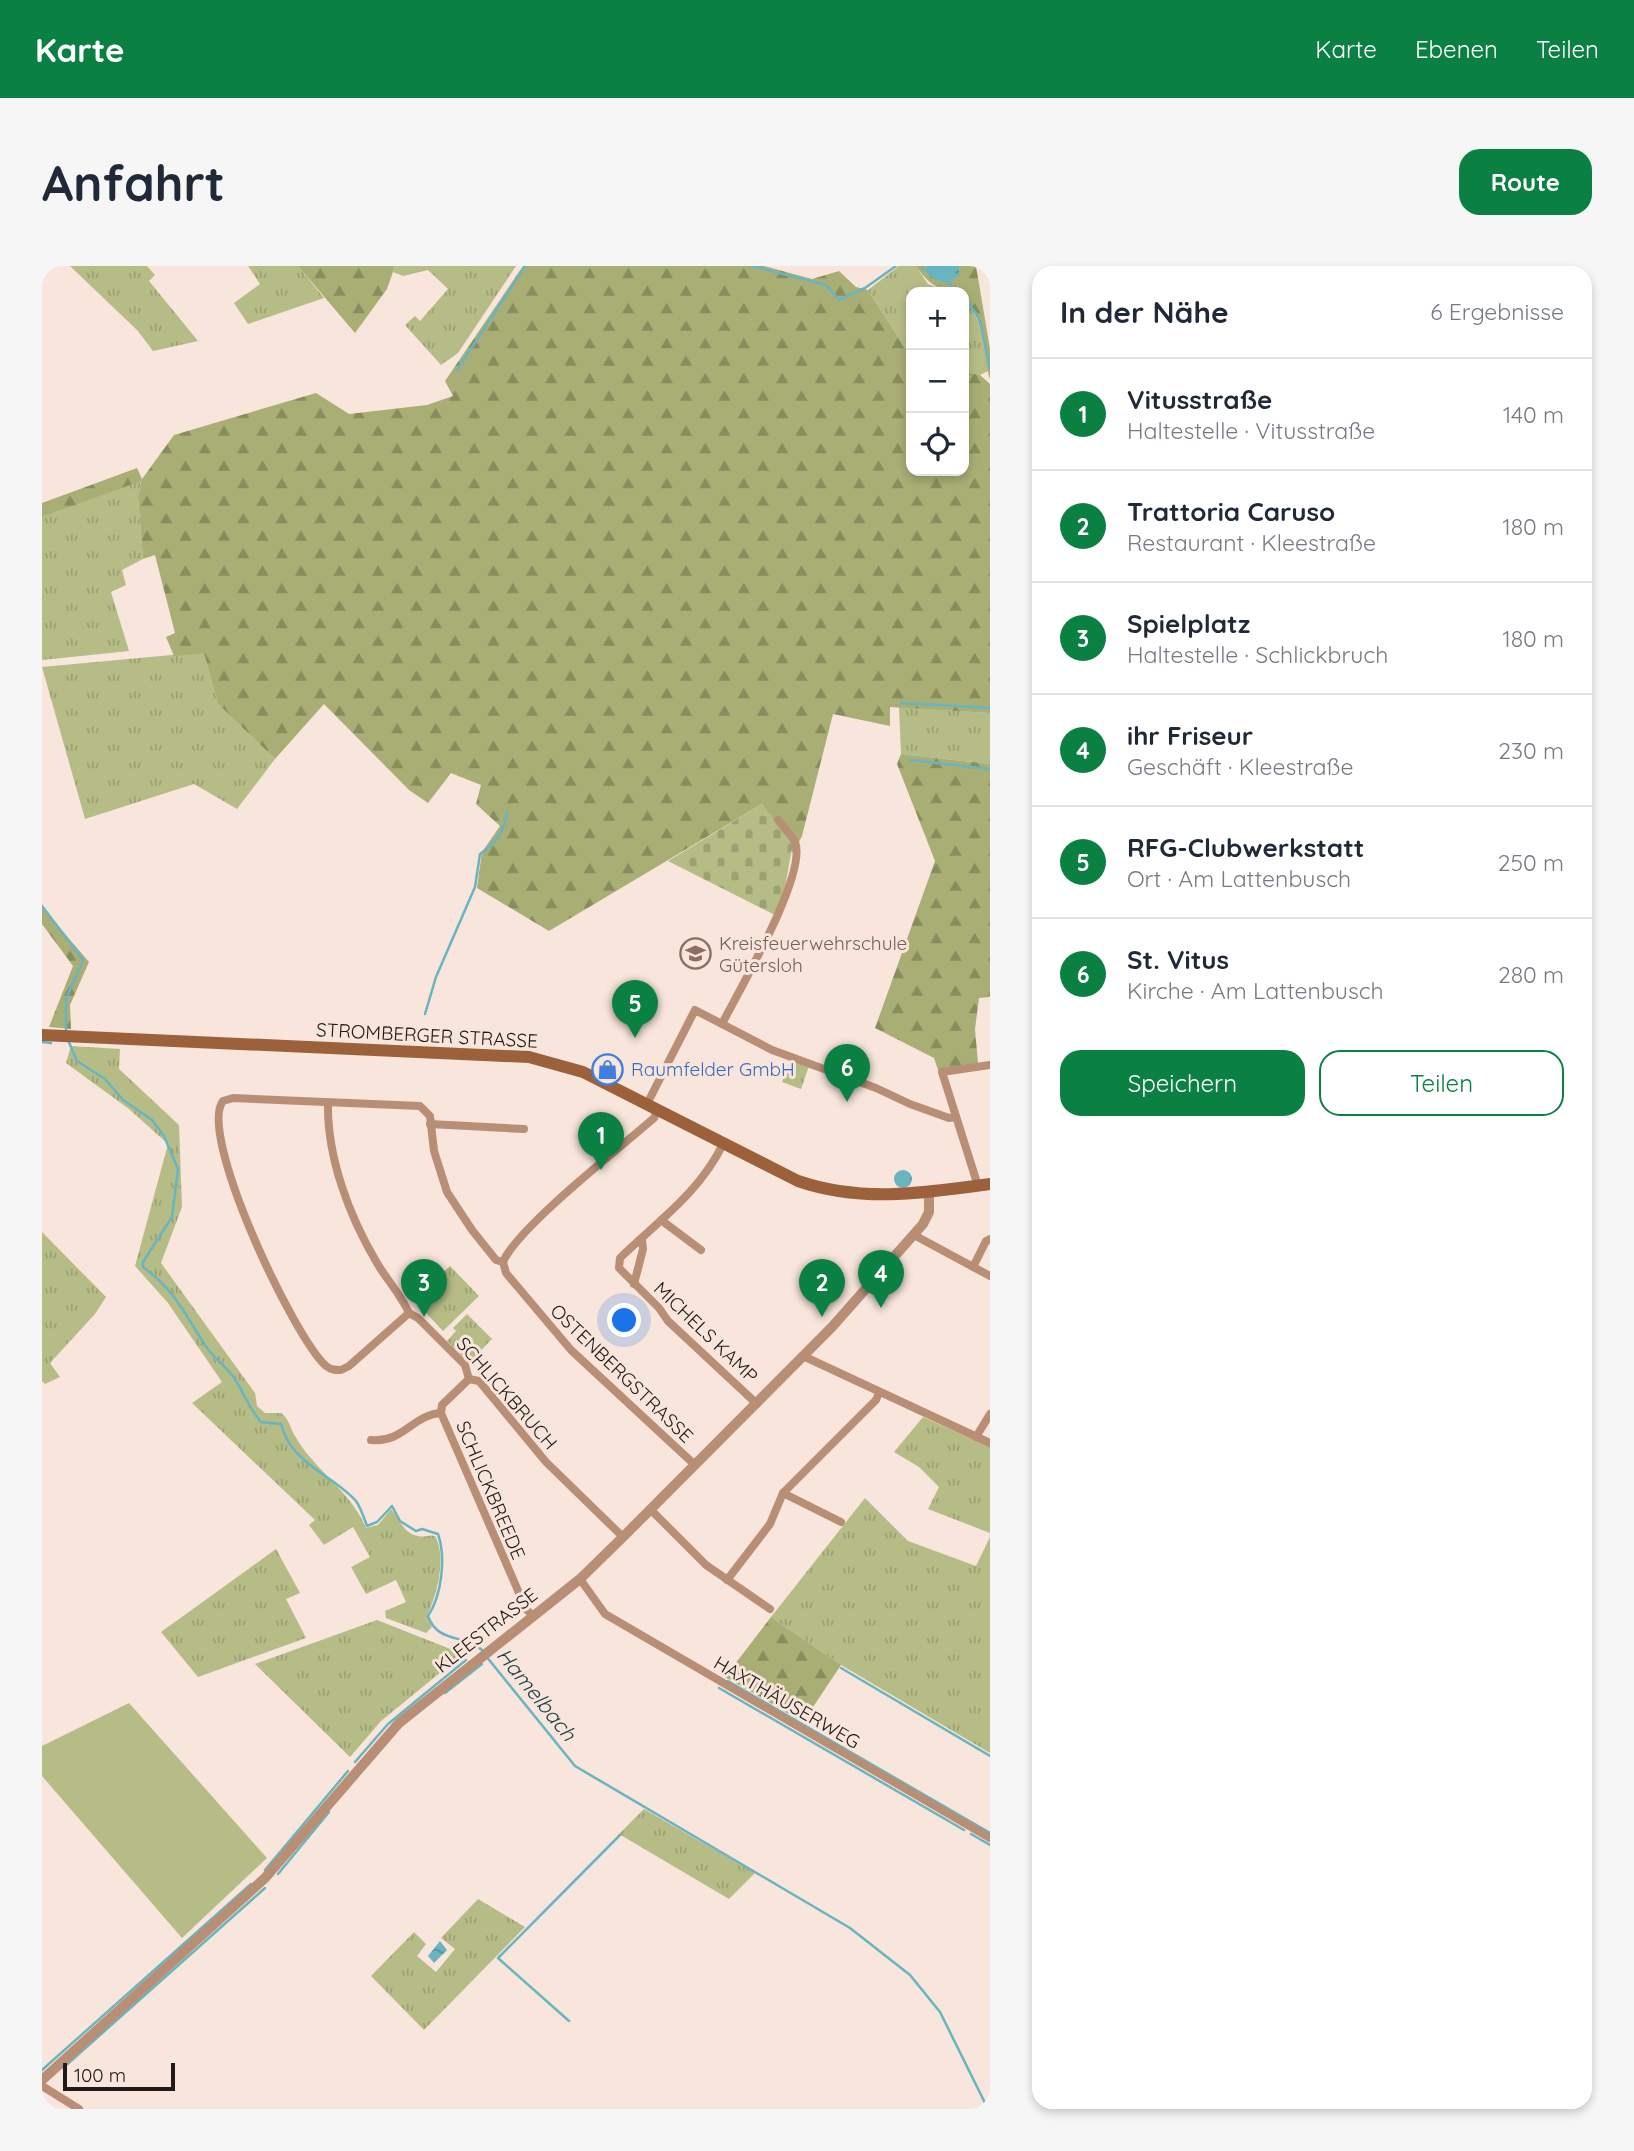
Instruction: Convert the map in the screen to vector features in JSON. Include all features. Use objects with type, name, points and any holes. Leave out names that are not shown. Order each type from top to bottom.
[{"type":"main road","name":"STROMBERGER STRASSE","points":[[42,1035],[61,1038],[529,1057],[583,1072],[797,1181],[825,1190],[884,1196],[984,1185]]},
{"type":"street","points":[[722,1024],[786,898],[796,853],[795,842],[778,820]]},
{"type":"street","points":[[503,1262],[508,1251],[522,1236],[654,1118],[652,1107],[695,1010],[772,1050],[923,1109],[949,1118],[956,1117]]},
{"type":"street","points":[[984,1185],[956,1117],[942,1072],[990,1066]]},
{"type":"street","points":[[409,1313],[349,1366],[332,1370],[324,1365],[284,1305],[240,1205],[218,1118],[221,1103],[233,1098],[420,1106],[426,1109],[430,1125],[524,1129]]},
{"type":"street","name":"SCHLICKBRUCH","points":[[328,1103],[332,1147],[351,1211],[377,1262],[409,1313],[418,1318],[464,1366],[469,1378],[479,1381],[546,1462],[623,1537]]},
{"type":"street","name":"OSTENBERGSTRASSE","points":[[430,1125],[434,1151],[447,1192],[471,1230],[496,1260],[503,1262],[506,1273],[552,1330],[695,1465]]},
{"type":"street","name":"MICHELS KAMP","points":[[723,1144],[713,1165],[694,1190],[642,1240],[636,1242],[618,1263],[619,1268],[686,1339],[757,1404]]},
{"type":"street","name":"KLEESTRASSE","points":[[42,2080],[265,1878],[388,1734],[480,1657],[580,1579],[757,1404],[914,1235],[929,1212],[929,1192]]},
{"type":"street","points":[[661,1220],[701,1250]]},
{"type":"street","points":[[914,1235],[990,1276]]},
{"type":"street","points":[[973,1267],[986,1241],[990,1239]]},
{"type":"street","name":"MICHELS KAMP","points":[[634,1284],[643,1249],[642,1240]]},
{"type":"street","points":[[803,1356],[990,1443]]},
{"type":"street","name":"SCHLICKBREEDE","points":[[469,1378],[442,1405],[441,1413],[523,1602],[533,1616]]},
{"type":"street","points":[[727,1580],[770,1524],[783,1493],[879,1393]]},
{"type":"street","name":"SCHLICKBREEDE","points":[[371,1440],[388,1441],[430,1414],[441,1413]]},
{"type":"street","points":[[976,1437],[990,1414]]},
{"type":"street","points":[[783,1493],[841,1522]]},
{"type":"street","points":[[651,1510],[706,1566],[770,1609]]},
{"type":"street","name":"HAXTHÄUSERWEG","points":[[580,1579],[605,1614],[990,1839]]},
{"type":"street","points":[[42,2086],[79,2109]]},
{"type":"green space","points":[[70,266],[147,266],[155,275],[149,281],[198,341],[153,351],[138,331]]},
{"type":"green space","points":[[248,266],[298,266],[324,298],[248,324],[234,303],[260,284]]},
{"type":"green space","points":[[298,266],[395,266],[387,289],[355,333]]},
{"type":"green space","points":[[395,266],[516,266],[458,353],[441,365],[405,325],[415,316],[420,321],[448,289],[428,270],[403,276],[393,272]]},
{"type":"green space","points":[[523,266],[764,266],[812,279],[839,271],[856,287],[868,290],[906,349],[906,476],[969,476],[969,372],[980,375],[990,384],[990,713],[890,707],[890,726],[833,714],[802,836],[793,853],[762,804],[549,931],[477,888],[482,852],[500,826],[476,804],[481,785],[451,773],[428,803],[409,790],[324,704],[275,759],[218,704],[204,653],[174,656],[166,637],[175,633],[155,555],[143,559],[138,497],[141,481],[42,517],[42,503],[137,468],[142,479],[174,435],[316,393],[349,414],[427,405],[453,396],[445,381]]},
{"type":"green space","points":[[899,266],[916,266],[928,284],[936,287],[906,287],[906,349],[868,290]]},
{"type":"green space","points":[[916,266],[976,266],[990,349],[990,379],[979,326],[969,305],[969,287],[938,287]]},
{"type":"green space","points":[[969,305],[981,332],[988,371],[980,375],[969,372]]},
{"type":"green space","points":[[141,480],[138,497],[143,559],[122,570],[126,585],[111,592],[129,651],[42,660],[42,517]]},
{"type":"green space","points":[[204,652],[218,704],[275,759],[237,809],[194,784],[85,819],[42,667]]},
{"type":"green space","points":[[899,707],[990,713],[990,764],[901,754]]},
{"type":"green space","points":[[901,754],[990,764],[990,997],[979,998],[975,1029],[978,1063],[938,1070],[934,1058],[875,1028],[935,861],[897,764]]},
{"type":"green space","points":[[762,804],[793,843],[783,898],[775,915],[668,861]]},
{"type":"green space","points":[[42,907],[89,962],[70,1005],[71,1029],[49,1027],[73,966],[42,924]]},
{"type":"green space","points":[[71,1046],[120,1049],[119,1069],[179,1125],[182,1207],[161,1263],[255,1393],[257,1406],[265,1413],[281,1413],[284,1416],[303,1448],[351,1503],[366,1528],[378,1525],[391,1509],[408,1532],[420,1536],[435,1536],[439,1544],[440,1565],[437,1587],[427,1615],[432,1627],[426,1633],[386,1618],[385,1611],[406,1602],[396,1580],[366,1594],[351,1567],[370,1557],[353,1527],[324,1545],[309,1525],[315,1520],[192,1403],[222,1382],[168,1303],[135,1266],[168,1144],[129,1109],[66,1063]]},
{"type":"green space","points":[[791,1059],[809,1066],[801,1089],[782,1082]]},
{"type":"green space","points":[[42,1232],[106,1297],[95,1314],[50,1363],[60,1377],[45,1384],[42,1381]]},
{"type":"green space","points":[[450,1266],[479,1296],[443,1331],[413,1299]]},
{"type":"green space","points":[[467,1314],[492,1339],[469,1363],[447,1341],[456,1331],[453,1328]]},
{"type":"green space","points":[[923,1417],[990,1447],[990,1533],[928,1509],[939,1487],[919,1467],[894,1452]]},
{"type":"green space","points":[[865,1498],[908,1541],[976,1566],[990,1537],[990,1753],[841,1665],[771,1617]]},
{"type":"green space","points":[[276,1549],[300,1593],[286,1599],[306,1638],[198,1677],[161,1632]]},
{"type":"green space","points":[[771,1617],[841,1665],[803,1722],[725,1677]]},
{"type":"green space","points":[[377,1620],[463,1654],[381,1721],[350,1757],[255,1664]]},
{"type":"green space","points":[[129,1703],[267,1858],[182,1938],[42,1776],[42,1746]]},
{"type":"green space","points":[[644,1809],[755,1873],[729,1899],[619,1834]]},
{"type":"green space","points":[[478,1899],[525,1927],[424,2030],[371,1976],[414,1932],[426,1944],[417,1956],[436,1972],[455,1949],[441,1938]]},
{"type":"water","points":[[928,266],[959,266],[959,275],[949,283],[942,282],[927,273],[925,270]]},
{"type":"water","points":[[903,1170],[911,1175],[912,1179],[907,1187],[903,1188],[895,1183],[894,1179],[899,1171]]},
{"type":"water","points":[[440,1941],[447,1950],[434,1963],[428,1956]]},
{"type":"waterway","points":[[457,370],[525,266]]},
{"type":"waterway","points":[[752,266],[826,285],[839,300],[865,288],[896,266]]},
{"type":"waterway","points":[[921,266],[925,270]]},
{"type":"waterway","points":[[949,283],[953,287]]},
{"type":"waterway","points":[[969,303],[979,318],[990,367]]},
{"type":"waterway","points":[[901,703],[990,708]]},
{"type":"waterway","points":[[910,760],[990,769]]},
{"type":"waterway","points":[[425,1014],[436,977],[475,887],[480,854],[498,836],[507,812]]},
{"type":"waterway","name":"Hamelbach","points":[[42,906],[83,960],[66,999],[66,1033]]},
{"type":"waterway","name":"Hamelbach","points":[[68,1040],[77,1061],[105,1079],[123,1100],[152,1120],[164,1136],[178,1169],[172,1217],[143,1262],[143,1267],[172,1295],[207,1348],[233,1376],[261,1422],[281,1424],[286,1438],[303,1459],[356,1501],[367,1526],[377,1522],[392,1506],[400,1521],[416,1531],[422,1529],[438,1534],[442,1554],[441,1576],[437,1598],[428,1616],[438,1631],[482,1650]]},
{"type":"waterway","points":[[42,1042],[51,1043]]},
{"type":"waterway","name":"Hamelbach","points":[[486,1656],[575,1766],[850,1928],[910,1975],[940,2012],[988,2109]]},
{"type":"waterway","points":[[355,1762],[388,1724],[466,1660]]},
{"type":"waterway","points":[[445,1693],[482,1664]]},
{"type":"waterway","points":[[841,1668],[990,1756]]},
{"type":"waterway","points":[[728,1681],[990,1833]]},
{"type":"waterway","points":[[719,1688],[964,1830]]},
{"type":"waterway","points":[[265,1870],[348,1771]]},
{"type":"waterway","points":[[278,1874],[329,1812]]},
{"type":"waterway","points":[[971,1834],[990,1845]]},
{"type":"waterway","points":[[569,2021],[498,1958],[620,1835]]},
{"type":"waterway","points":[[42,2070],[251,1884]]},
{"type":"waterway","points":[[63,2068],[265,1888]]},
{"type":"place","name":"Kreisfeuerwehrschule Gütersloh","points":[[696,954]]},
{"type":"place","name":"RFG-Clubwerkstatt","points":[[635,1038]]},
{"type":"place","name":"Raumfelder GmbH","points":[[608,1069]]},
{"type":"place","name":"St. Vitus","points":[[847,1102]]},
{"type":"place","name":"Vitusstraße","points":[[601,1170]]},
{"type":"place","name":"ihr Friseur","points":[[881,1308]]},
{"type":"place","name":"Spielplatz","points":[[424,1317]]},
{"type":"place","name":"Trattoria Caruso","points":[[822,1317]]}]
